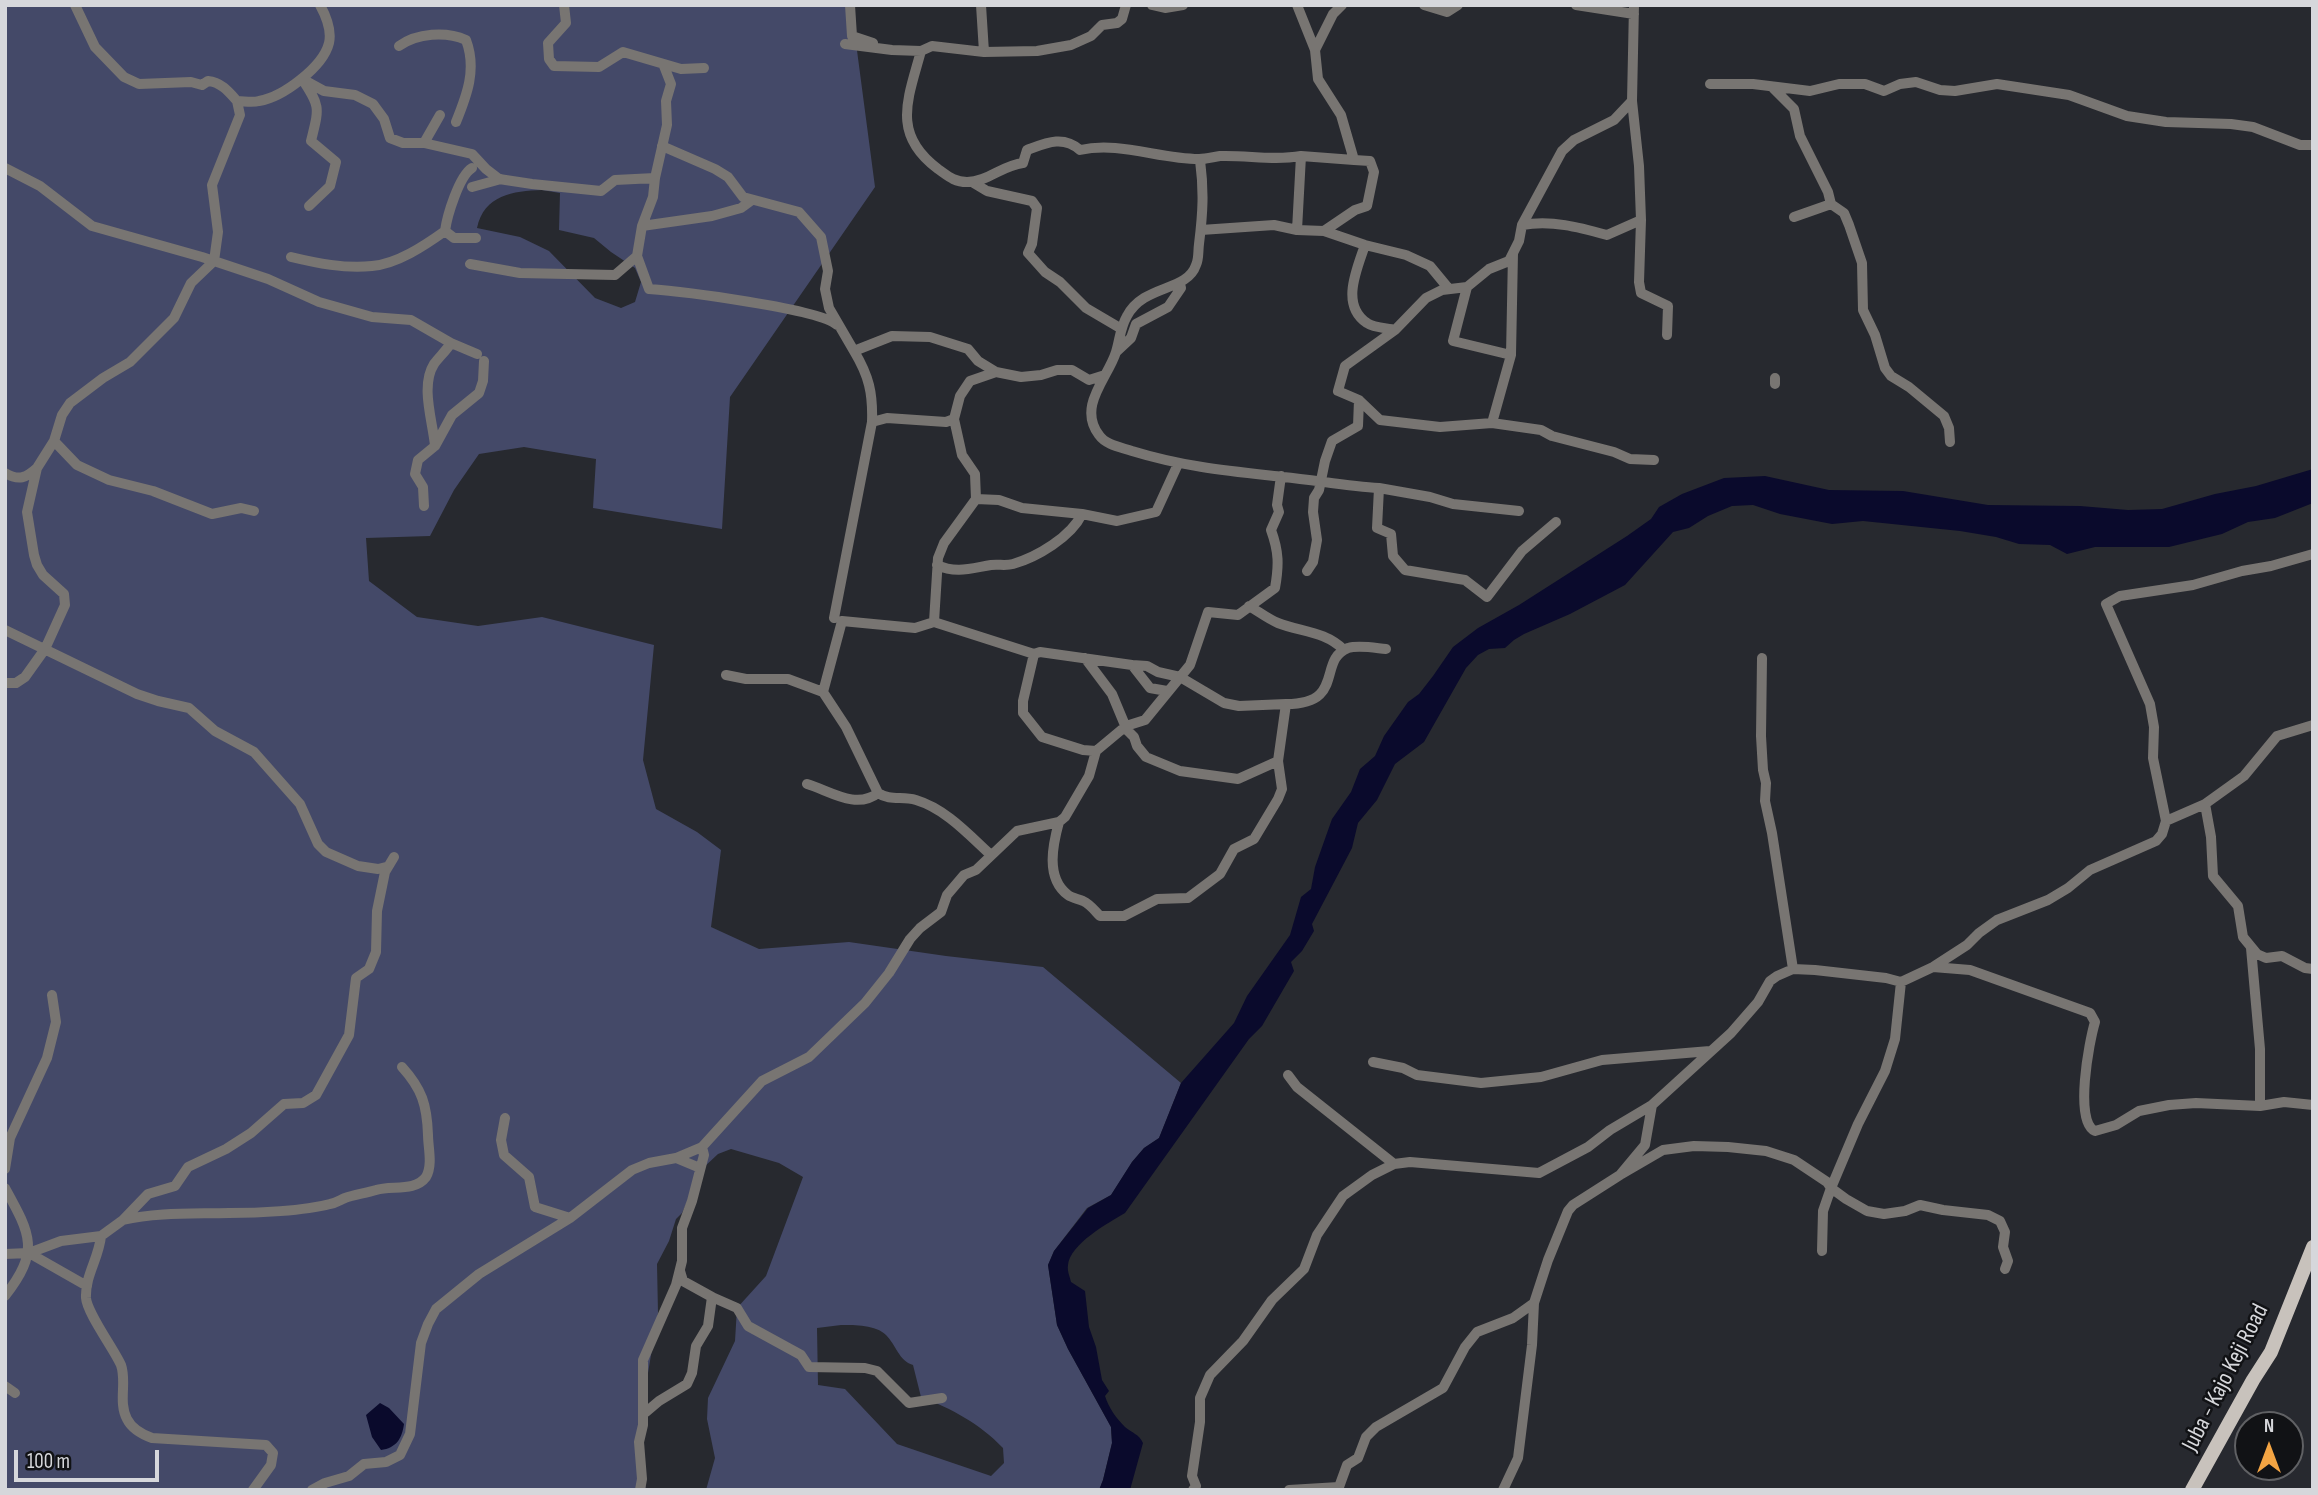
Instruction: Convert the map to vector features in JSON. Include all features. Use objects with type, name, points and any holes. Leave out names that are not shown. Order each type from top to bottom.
[{"type":"main road","name":"Juba - Kajo Keji Road","points":[[2192,1490],[2271,1352],[2313,1247]]},
{"type":"street","points":[[5,473],[18,479],[27,477],[37,468],[54,441],[62,415],[70,403],[138,355],[174,318],[191,283],[214,261],[218,232],[212,185],[240,115],[237,101],[227,89],[213,81],[202,85],[191,82],[139,84],[124,77],[95,47],[75,5]]},
{"type":"street","points":[[237,101],[258,102],[271,98],[302,79],[320,62],[329,42],[326,17],[320,5]]},
{"type":"street","points":[[564,5],[566,23],[548,43],[550,60],[554,66],[599,67],[623,52],[681,69],[704,68]]},
{"type":"street","points":[[850,5],[852,36],[892,50]]},
{"type":"street","points":[[981,5],[984,52]]},
{"type":"street","points":[[845,44],[892,50],[921,51],[932,46],[984,52],[1037,51],[1070,45],[1091,36],[1101,25],[1117,23],[1122,19],[1126,5]]},
{"type":"street","points":[[1152,5],[1165,8],[1183,5]]},
{"type":"street","points":[[1297,5],[1315,50],[1318,79],[1341,115],[1354,160]]},
{"type":"street","points":[[1315,50],[1333,14],[1342,5]]},
{"type":"street","points":[[1424,5],[1447,12],[1458,5]]},
{"type":"street","points":[[1576,5],[1634,10],[1632,101],[1639,166],[1639,282],[1641,293],[1668,306],[1667,335]]},
{"type":"street","points":[[399,46],[408,39],[453,34],[466,40],[472,72],[466,99],[456,122]]},
{"type":"street","points":[[921,51],[907,102],[911,140],[925,159],[953,180],[972,182],[987,191],[1032,201],[1037,208],[1032,244],[1028,253],[1086,308],[1120,328]]},
{"type":"street","points":[[664,66],[671,84],[666,101],[667,125],[653,197],[642,226],[637,256],[649,289],[677,291],[809,313],[831,320],[846,335]]},
{"type":"street","points":[[302,79],[324,91],[355,95],[373,104],[384,119],[390,138],[403,143],[424,143],[472,154],[486,169],[501,179],[601,191],[615,180],[655,178]]},
{"type":"street","points":[[302,79],[317,101],[311,141],[336,162],[330,186],[309,206]]},
{"type":"street","points":[[1710,84],[1811,91],[1839,85],[1865,84],[1884,91],[1916,82],[1940,90],[1955,91],[1997,85],[2068,95],[2127,117],[2166,122],[2242,125],[2300,145],[2313,145]]},
{"type":"street","points":[[1773,88],[1794,109],[1800,136],[1828,192],[1831,204],[1844,214],[1862,263],[1863,310],[1875,335],[1885,368],[1891,376],[1944,416],[1949,428],[1950,442]]},
{"type":"street","points":[[1632,101],[1614,120],[1574,141],[1562,151],[1522,225],[1519,241],[1509,261],[1489,270],[1467,287],[1434,292],[1426,298],[1395,330],[1345,366],[1338,391],[1359,400],[1380,420],[1440,427],[1492,423],[1541,430],[1552,436],[1614,452],[1630,459],[1654,460]]},
{"type":"street","points":[[424,143],[440,115]]},
{"type":"street","points":[[972,182],[1002,168],[1023,163],[1027,150],[1050,142],[1071,142],[1080,150],[1094,147],[1119,148],[1200,160],[1220,156],[1281,160],[1301,156],[1370,161],[1374,172],[1367,206],[1355,210],[1324,231]]},
{"type":"street","points":[[662,146],[728,177],[743,197],[799,212],[821,237],[828,271],[825,289],[829,308],[867,373],[873,402],[872,422],[834,618]]},
{"type":"street","points":[[1297,230],[1301,156]]},
{"type":"street","points":[[1200,160],[1204,186],[1196,267],[1180,284],[1151,293],[1133,306],[1120,328],[1116,352],[1092,402],[1092,421],[1099,436],[1112,445],[1178,464],[1230,473],[1378,488],[1430,497],[1452,504],[1519,511]]},
{"type":"street","points":[[5,168],[40,186],[92,226],[268,279],[319,302],[372,317],[411,320],[481,358],[483,381],[480,393],[452,415],[435,446],[418,460],[415,469],[423,487],[424,506]]},
{"type":"street","points":[[291,257],[320,264],[373,267],[427,244],[445,231],[446,219],[458,190],[467,171],[472,168]]},
{"type":"street","points":[[472,187],[501,179]]},
{"type":"street","points":[[642,226],[712,216],[741,208],[752,200]]},
{"type":"street","points":[[1794,217],[1831,204]]},
{"type":"street","points":[[1522,225],[1539,222],[1572,225],[1607,235],[1641,220]]},
{"type":"street","points":[[1201,230],[1275,225],[1297,230],[1324,231],[1406,255],[1430,266],[1450,289]]},
{"type":"street","points":[[445,231],[454,238],[476,238]]},
{"type":"street","points":[[1365,245],[1355,273],[1352,302],[1355,310],[1368,324],[1395,330]]},
{"type":"street","points":[[1492,423],[1511,355],[1513,252]]},
{"type":"street","points":[[470,264],[520,273],[615,275],[637,256]]},
{"type":"street","points":[[1116,352],[1131,338],[1136,324],[1168,307],[1181,288],[1180,284]]},
{"type":"street","points":[[1467,287],[1453,341],[1511,355]]},
{"type":"street","points":[[854,351],[892,336],[930,337],[968,349],[978,361],[996,372],[1021,377],[1072,370],[1089,380],[1105,374]]},
{"type":"street","points":[[435,446],[428,377],[451,343]]},
{"type":"street","points":[[934,622],[938,589],[937,565],[944,543],[976,499],[975,474],[961,455],[954,418],[960,396],[970,381],[996,372]]},
{"type":"street","points":[[1307,571],[1313,562],[1317,540],[1312,512],[1314,498],[1320,490],[1332,441],[1358,426],[1359,400]]},
{"type":"street","points":[[872,422],[887,418],[946,422],[954,418]]},
{"type":"street","points":[[54,441],[77,465],[110,480],[153,491],[212,514],[242,508],[254,511]]},
{"type":"street","points":[[976,499],[999,500],[1022,508],[1082,514],[1117,521],[1156,512],[1178,464]]},
{"type":"street","points":[[5,683],[16,683],[25,677],[45,649],[65,605],[64,594],[43,575],[34,555],[27,512],[37,468]]},
{"type":"street","points":[[312,1490],[349,1476],[363,1464],[391,1461],[400,1455],[410,1434],[421,1343],[436,1309],[479,1274],[570,1218],[632,1170],[649,1163],[676,1158],[702,1147],[762,1081],[809,1057],[866,1003],[910,939],[941,912],[947,895],[964,875],[976,870],[1017,831],[1059,822],[1065,817],[1085,785],[1096,751],[1126,726],[1145,720],[1180,677],[1189,664],[1208,612],[1238,615],[1275,587],[1278,548],[1271,530],[1279,512],[1277,505],[1281,477]]},
{"type":"street","points":[[1378,488],[1377,527],[1391,534],[1393,556],[1405,570],[1465,580],[1487,597],[1522,551],[1556,522]]},
{"type":"street","points":[[937,565],[955,571],[1010,565],[1042,552],[1077,524],[1082,514]]},
{"type":"street","points":[[1195,1488],[1192,1476],[1200,1422],[1200,1398],[1210,1375],[1243,1341],[1272,1300],[1304,1269],[1317,1235],[1343,1196],[1372,1175],[1394,1164],[1409,1162],[1539,1173],[1588,1147],[1610,1130],[1652,1105],[1731,1034],[1758,1002],[1770,981],[1793,969],[1838,972],[1901,982],[1933,967],[1997,920],[2048,900],[2090,870],[2156,841],[2162,834],[2166,821],[2153,758],[2154,727],[2150,704],[2106,604],[2120,596],[2193,585],[2313,554]]},
{"type":"street","points":[[1249,606],[1277,623],[1312,631],[1337,643],[1344,650]]},
{"type":"street","points":[[823,692],[842,621],[915,628],[934,622],[1034,654],[1040,652],[1147,666],[1158,672],[1180,677],[1224,703],[1239,706],[1303,704],[1325,691],[1335,659],[1344,650],[1354,647],[1386,649]]},
{"type":"street","points":[[5,630],[137,694],[189,708],[215,731],[254,752],[300,804],[318,844],[326,852],[358,866],[378,869],[392,863],[394,857]]},
{"type":"street","points":[[1034,654],[1023,713],[1042,737],[1083,751],[1096,751]]},
{"type":"street","points":[[1084,658],[1112,694],[1127,730],[1146,757],[1180,771],[1238,779],[1278,761]]},
{"type":"street","points":[[1762,658],[1765,801],[1793,969]]},
{"type":"street","points":[[1132,665],[1150,688],[1167,691]]},
{"type":"street","points":[[726,675],[747,679],[788,679],[823,692],[846,727],[878,793],[887,799],[916,800],[938,810],[959,825],[991,856]]},
{"type":"street","points":[[1059,822],[1052,848],[1058,883],[1068,895],[1086,902],[1100,916],[1124,916],[1157,899],[1188,898],[1220,874],[1234,849],[1254,839],[1282,789],[1278,761],[1286,704]]},
{"type":"street","points":[[2166,821],[2205,804],[2244,776],[2277,736],[2313,725]]},
{"type":"street","points":[[807,784],[844,799],[871,799],[878,793]]},
{"type":"street","points":[[2205,804],[2211,837],[2213,876],[2238,906],[2243,937],[2257,954],[2266,958],[2282,956],[2305,968],[2313,969]]},
{"type":"street","points":[[5,1254],[29,1253],[61,1241],[101,1236],[123,1220],[148,1194],[174,1186],[188,1167],[226,1149],[251,1133],[284,1104],[303,1103],[316,1095],[349,1035],[356,978],[369,969],[376,953],[377,911],[386,867]]},
{"type":"street","points":[[2251,948],[2260,1049],[2260,1106]]},
{"type":"street","points":[[1933,967],[1970,970],[2093,1015],[2095,1022],[2088,1046],[2085,1073],[2087,1124],[2095,1131],[2116,1125],[2139,1111],[2169,1105],[2196,1103],[2260,1106],[2284,1102],[2313,1105]]},
{"type":"street","points":[[1822,1251],[1823,1211],[1858,1124],[1885,1071],[1895,1040],[1901,982]]},
{"type":"street","points":[[5,1169],[10,1138],[47,1058],[56,1022],[52,995]]},
{"type":"street","points":[[1373,1062],[1403,1068],[1417,1075],[1481,1083],[1541,1077],[1602,1060],[1710,1051]]},
{"type":"street","points":[[123,1220],[168,1214],[303,1208],[332,1204],[375,1190],[417,1184],[428,1174],[430,1161],[427,1120],[423,1097],[402,1067]]},
{"type":"street","points":[[1288,1075],[1297,1087],[1394,1164]]},
{"type":"street","points":[[1620,1175],[1645,1145],[1652,1105]]},
{"type":"street","points":[[505,1118],[501,1140],[504,1155],[529,1177],[534,1208],[570,1218]]},
{"type":"street","points":[[1503,1490],[1518,1458],[1532,1345],[1534,1303],[1568,1211],[1573,1205],[1662,1150],[1694,1146],[1766,1151],[1794,1160],[1846,1199],[1867,1211],[1884,1214],[1905,1211],[1920,1205],[1988,1215],[2000,1221],[2005,1232],[2003,1247],[2008,1261],[2005,1269]]},
{"type":"street","points":[[640,1490],[642,1479],[639,1441],[643,1425],[643,1360],[680,1271],[682,1228],[704,1156],[702,1147]]},
{"type":"street","points":[[676,1158],[700,1168]]},
{"type":"street","points":[[5,1188],[20,1215],[29,1253],[23,1272],[5,1296]]},
{"type":"street","points":[[101,1236],[100,1249],[90,1269],[86,1286],[86,1302],[121,1366],[124,1415],[143,1435],[152,1437],[233,1445],[266,1445],[274,1453],[273,1459],[253,1490]]},
{"type":"street","points":[[29,1253],[86,1286]]},
{"type":"street","points":[[680,1271],[683,1281],[737,1308],[748,1326],[801,1355],[809,1367],[840,1366],[877,1371],[909,1403],[942,1398]]},
{"type":"street","points":[[646,1412],[687,1384],[692,1373],[696,1346],[708,1326],[712,1297]]},
{"type":"street","points":[[1289,1490],[1339,1487],[1347,1465],[1358,1458],[1366,1437],[1376,1427],[1443,1388],[1465,1347],[1477,1332],[1513,1318],[1534,1303]]},
{"type":"shaded area","points":[[5,5],[851,5],[875,187],[730,397],[722,529],[593,508],[596,459],[524,447],[479,454],[454,490],[430,536],[366,538],[369,581],[417,617],[478,626],[542,617],[654,645],[643,760],[656,809],[697,832],[721,850],[711,927],[759,949],[849,942],[1043,967],[1181,1083],[1159,1138],[1144,1148],[1132,1162],[1111,1195],[1087,1208],[1054,1251],[1048,1265],[1057,1325],[1111,1427],[1112,1443],[1099,1490],[706,1490],[715,1458],[707,1419],[708,1398],[735,1341],[737,1308],[766,1276],[803,1177],[779,1163],[731,1149],[718,1154],[702,1169],[657,1264],[658,1313],[646,1385],[642,1466],[646,1490],[5,1490]],"holes":[[[542,190],[560,193],[559,230],[594,238],[635,268],[641,282],[635,302],[621,308],[595,298],[549,251],[520,237],[477,228],[486,208],[501,197]],[[841,1325],[871,1327],[886,1335],[901,1356],[913,1365],[921,1397],[954,1412],[984,1431],[1003,1448],[1004,1463],[991,1476],[897,1444],[845,1389],[818,1385],[817,1328]]]},
{"type":"shaded area","points":[[2313,469],[2313,503],[2275,518],[2248,522],[2222,534],[2169,547],[2095,547],[2067,554],[2050,545],[2019,544],[1960,531],[1863,521],[1832,524],[1780,514],[1753,505],[1732,506],[1689,528],[1673,532],[1625,585],[1524,634],[1505,648],[1489,649],[1478,655],[1466,668],[1424,742],[1395,764],[1377,800],[1358,823],[1352,848],[1312,924],[1314,931],[1302,951],[1291,962],[1294,971],[1262,1026],[1249,1039],[1125,1213],[1082,1242],[1070,1257],[1068,1267],[1071,1282],[1085,1291],[1089,1327],[1102,1380],[1109,1391],[1105,1396],[1119,1420],[1143,1443],[1130,1490],[1099,1490],[1112,1443],[1111,1427],[1057,1325],[1048,1265],[1054,1251],[1088,1208],[1111,1195],[1132,1162],[1144,1148],[1159,1138],[1181,1083],[1234,1023],[1247,996],[1290,935],[1301,897],[1311,889],[1315,867],[1332,819],[1351,792],[1360,769],[1375,756],[1384,736],[1408,702],[1419,694],[1453,647],[1478,628],[1627,536],[1651,519],[1659,507],[1682,494],[1724,478],[1765,476],[1829,490],[1903,491],[1988,505],[2080,506],[2128,510],[2162,509]]},
{"type":"shaded area","points":[[380,1403],[389,1408],[404,1424],[397,1442],[381,1450],[372,1437],[366,1415]]}]
